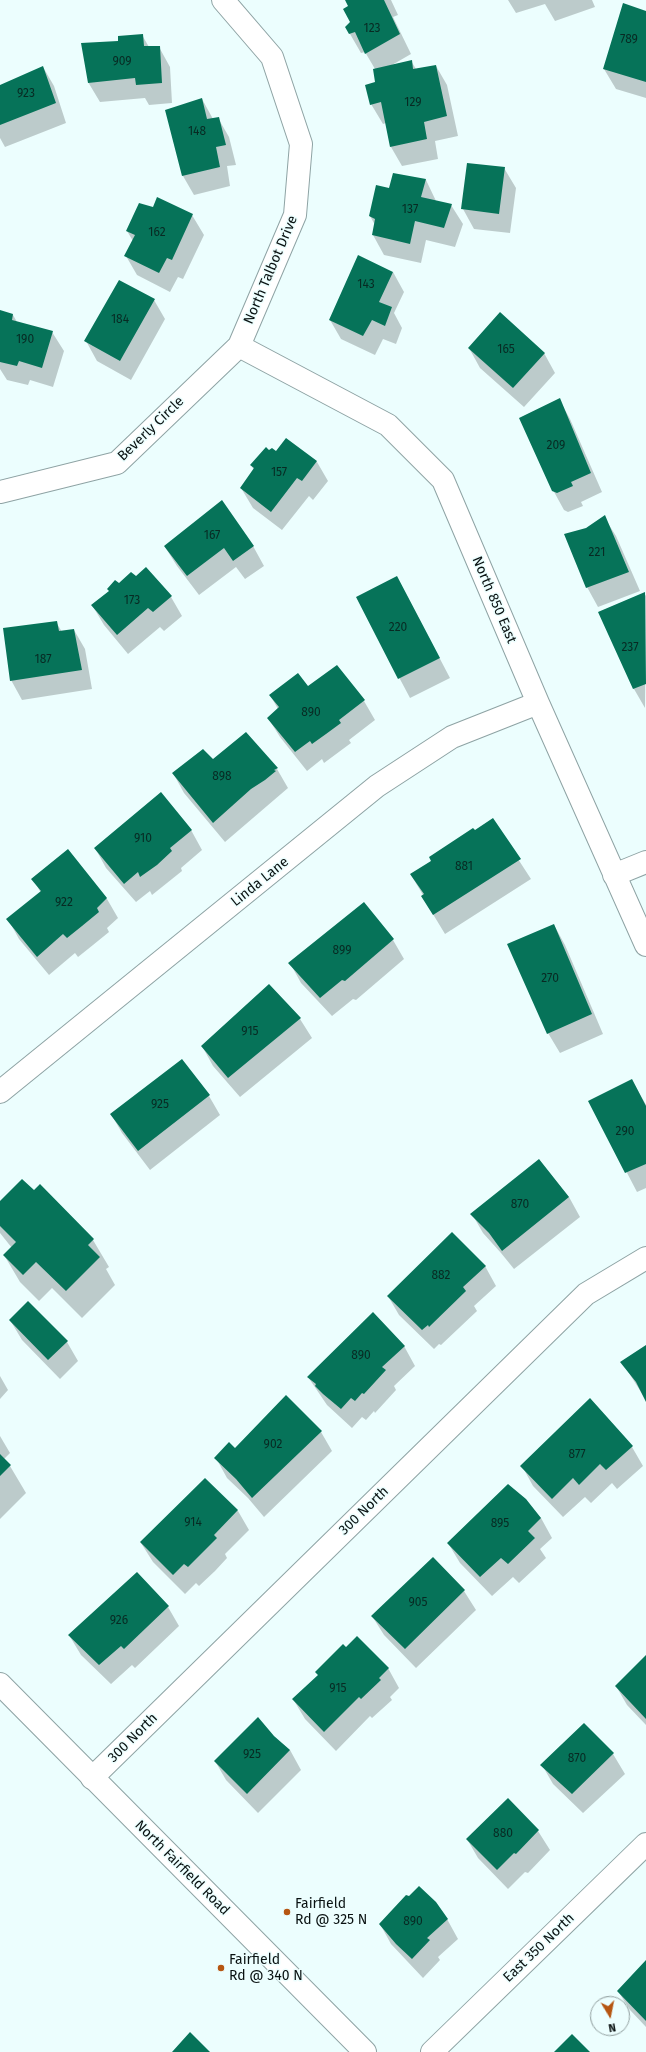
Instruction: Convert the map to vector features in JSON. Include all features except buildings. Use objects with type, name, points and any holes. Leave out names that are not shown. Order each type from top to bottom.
[{"type":"street","name":"North Talbot Drive","points":[[223,0],[272,57],[301,144],[295,215],[239,346]]},
{"type":"street","name":"Beverly Circle","points":[[0,492],[117,463],[239,346]]},
{"type":"street","name":"North 850 East","points":[[239,346],[388,425],[443,480],[538,703],[646,945]]},
{"type":"street","name":"Linda Lane","points":[[0,1092],[377,786],[452,737],[538,703]]},
{"type":"street","points":[[614,874],[646,862]]},
{"type":"street","name":"300 North","points":[[92,1778],[586,1294],[646,1258]]},
{"type":"street","name":"North Fairfield Road","points":[[0,1684],[365,2052]]},
{"type":"street","name":"East 350 North","points":[[432,2052],[646,1844]]},
{"type":"place","name":"Fairfield Rd @ 325 N","points":[[287,1912]]},
{"type":"place","name":"Fairfield Rd @ 340 N","points":[[221,1968]]}]
